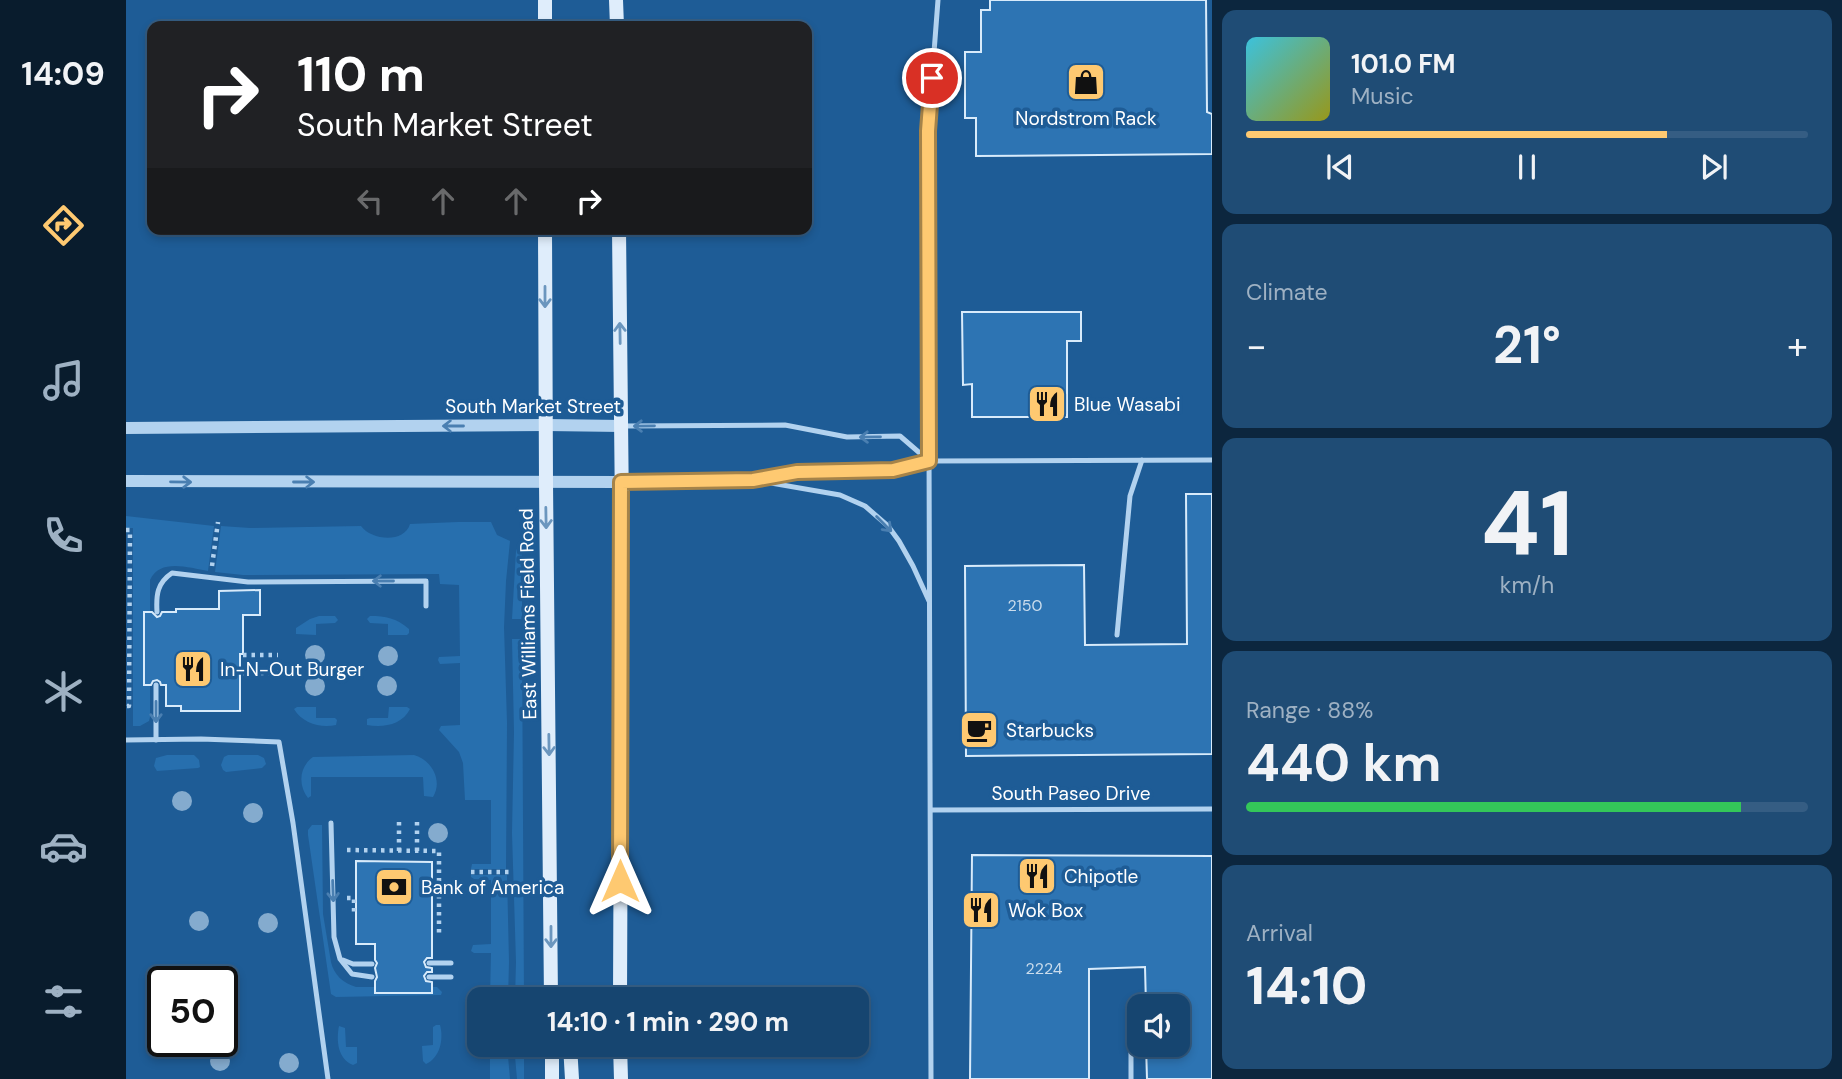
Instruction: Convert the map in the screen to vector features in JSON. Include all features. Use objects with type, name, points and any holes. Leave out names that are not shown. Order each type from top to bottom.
[{"type":"main road","points":[[545,0],[545,21]]},
{"type":"main road","points":[[617,0],[617,21]]},
{"type":"main road","name":"East Williams Field Road","points":[[545,235],[551,987]]},
{"type":"main road","points":[[619,235],[622,426],[620,987]]},
{"type":"main road","points":[[551,971],[557,987]]},
{"type":"main road","points":[[552,1057],[552,1079]]},
{"type":"main road","points":[[571,1057],[572,1079]]},
{"type":"main road","points":[[620,1057],[621,1079]]},
{"type":"street","name":"South Market Street","points":[[126,428],[622,426]]},
{"type":"street","points":[[126,481],[621,482]]},
{"type":"lane","points":[[931,1079],[928,131],[938,0]]},
{"type":"lane","name":"South Market Street","points":[[622,426],[785,425],[846,437],[900,436],[929,461]]},
{"type":"lane","points":[[1117,635],[1130,496],[1142,460]]},
{"type":"lane","points":[[621,482],[753,480],[797,472],[893,470],[929,461],[1212,460]]},
{"type":"lane","points":[[753,480],[840,495],[865,506],[888,526],[899,541],[930,604]]},
{"type":"lane","points":[[157,612],[159,586],[172,573],[248,582],[426,581],[426,606]]},
{"type":"lane","points":[[156,685],[156,740]]},
{"type":"lane","points":[[126,740],[201,738],[279,742],[293,823],[328,1079]]},
{"type":"lane","name":"South Paseo Drive","points":[[931,810],[1212,808]]},
{"type":"lane","points":[[331,823],[334,937],[340,959],[352,974],[372,976]]},
{"type":"lane","points":[[340,959],[352,964],[372,964]]},
{"type":"lane","points":[[429,963],[451,963]]},
{"type":"lane","points":[[429,977],[451,977]]},
{"type":"lane","points":[[1131,1057],[1131,1079]]},
{"type":"path","points":[[212,570],[218,522]]},
{"type":"path","points":[[126,530],[130,530],[129,706],[126,706]]},
{"type":"path","points":[[243,655],[278,655]]},
{"type":"path","points":[[243,673],[278,673]]},
{"type":"path","points":[[400,822],[400,851]]},
{"type":"path","points":[[417,822],[417,851]]},
{"type":"path","points":[[342,850],[439,851],[439,936]]},
{"type":"path","points":[[471,872],[510,872]]},
{"type":"path","points":[[342,898],[354,898],[356,912]]},
{"type":"shaded area","points":[[126,516],[214,526],[208,571],[168,567],[155,573],[150,580],[150,717],[149,721],[140,726],[133,726],[133,528],[126,528]]},
{"type":"shaded area","points":[[491,522],[497,535],[510,541],[504,627],[507,723],[506,869],[471,869],[472,864],[491,864],[491,800],[465,800],[463,763],[459,752],[439,730],[441,726],[460,725],[460,663],[440,664],[438,660],[439,657],[460,656],[459,585],[440,584],[439,574],[243,575],[215,572],[221,526],[361,526],[372,534],[387,538],[401,535],[410,524]]},
{"type":"shaded area","points":[[518,546],[522,546],[522,619],[512,619],[516,551]]},
{"type":"shaded area","points":[[319,616],[335,616],[338,620],[335,623],[316,624],[316,635],[296,634],[296,628]]},
{"type":"shaded area","points":[[370,616],[395,620],[409,629],[409,633],[388,635],[388,624],[370,623],[367,619]]},
{"type":"shaded area","points":[[512,639],[522,639],[524,987],[515,987],[512,833]]},
{"type":"shaded area","points":[[316,707],[316,718],[335,718],[336,725],[324,726],[307,721],[294,709]]},
{"type":"shaded area","points":[[389,707],[410,709],[402,719],[392,724],[367,725],[367,719],[370,718],[388,718]]},
{"type":"shaded area","points":[[167,755],[194,755],[199,760],[200,767],[157,771],[154,766],[156,758]]},
{"type":"shaded area","points":[[258,755],[264,758],[266,764],[262,768],[226,772],[221,765],[224,757]]},
{"type":"shaded area","points":[[414,755],[426,761],[434,772],[437,784],[433,797],[424,796],[423,777],[311,777],[311,796],[308,798],[301,782],[305,766],[313,757]]},
{"type":"shaded area","points":[[312,825],[322,825],[323,914],[332,967],[337,975],[356,987],[437,987],[442,992],[441,995],[336,997],[331,994],[308,835]]},
{"type":"shaded area","points":[[507,875],[508,987],[490,987],[491,953],[471,951],[473,945],[491,944],[491,880],[471,877]]},
{"type":"shaded area","points":[[440,1025],[441,1030],[440,1048],[435,1057],[426,1064],[423,1061],[422,1046],[433,1045],[433,1027]]},
{"type":"shaded area","points":[[339,1026],[345,1028],[346,1047],[357,1047],[357,1063],[353,1065],[344,1058],[339,1049]]},
{"type":"shaded area","points":[[490,1057],[508,1057],[510,1079],[490,1079]]},
{"type":"shaded area","points":[[515,1057],[524,1057],[524,1079],[517,1079]]},
{"type":"building","name":"Nordstrom Rack","points":[[990,0],[1206,0],[1207,112],[1212,114],[1212,154],[976,156],[976,118],[965,118],[965,52],[981,52],[981,10],[990,10]]},
{"type":"building","points":[[962,312],[1081,312],[1081,341],[1067,341],[1067,417],[972,417],[972,384],[963,385]]},
{"type":"building","points":[[1186,494],[1212,494],[1212,754],[966,756],[965,566],[1084,565],[1085,645],[1187,644]]},
{"type":"building","points":[[260,590],[260,615],[243,615],[240,711],[181,711],[181,706],[166,706],[166,685],[161,685],[157,680],[151,685],[144,685],[144,612],[152,612],[157,617],[162,612],[176,612],[176,609],[219,609],[219,591]]},
{"type":"building","points":[[972,855],[1212,856],[1212,1079],[1147,1079],[1146,1057],[1190,1057],[1190,994],[1146,994],[1145,967],[1089,969],[1089,1079],[970,1079]]},
{"type":"building","name":"Bank of America","points":[[356,861],[432,862],[432,958],[427,958],[424,962],[426,967],[432,968],[432,972],[427,972],[424,976],[426,981],[432,982],[432,993],[375,993],[375,944],[356,944]]},
{"type":"place","name":"Nordstrom Rack","points":[[1086,82]]},
{"type":"place","name":"Blue Wasabi","points":[[1047,404]]},
{"type":"place","name":"In-N-Out Burger","points":[[193,669]]},
{"type":"place","name":"Starbucks","points":[[979,730]]},
{"type":"place","name":"Chipotle","points":[[1037,876]]},
{"type":"place","name":"Bank of America","points":[[394,887]]},
{"type":"place","name":"Wok Box","points":[[981,910]]},
{"type":"route","points":[[620,881],[621,482],[753,480],[797,472],[893,470],[929,461],[928,131],[932,78]]}]
